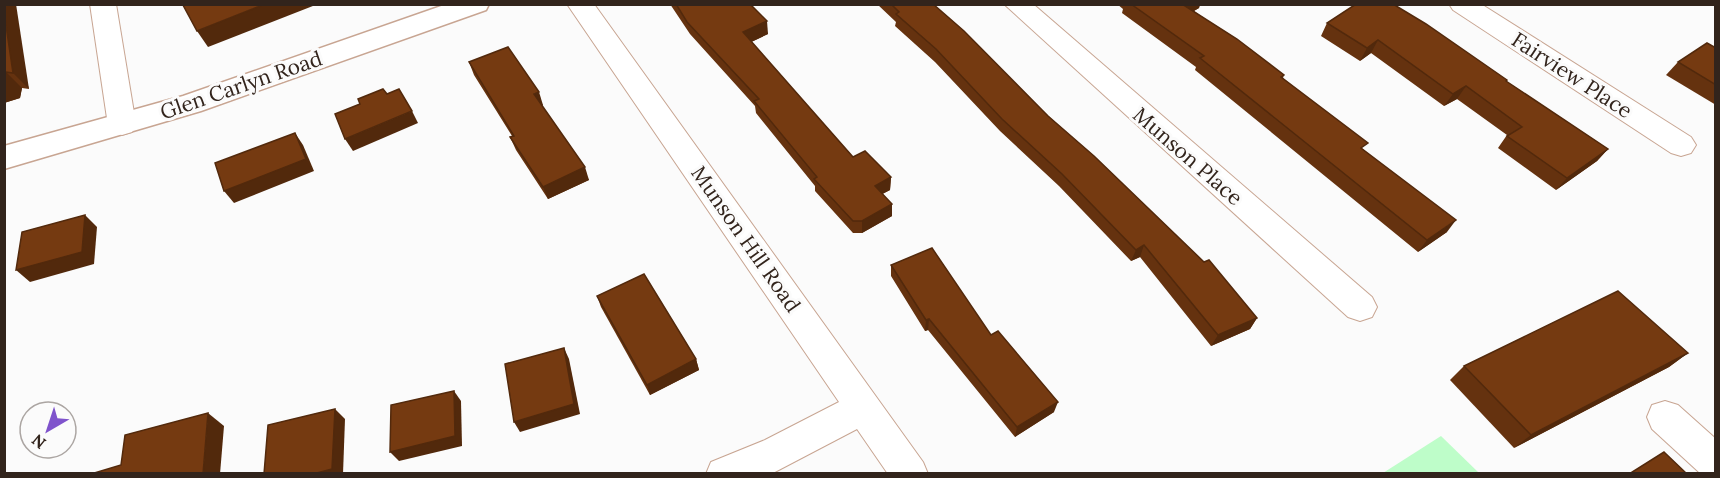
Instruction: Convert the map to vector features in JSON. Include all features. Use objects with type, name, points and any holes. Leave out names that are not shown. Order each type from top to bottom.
[{"type":"street","points":[[103,4],[122,125]]},
{"type":"street","name":"Munson Hill Road","points":[[580,4],[910,474]]},
{"type":"street","name":"Munson Place","points":[[1017,4],[1360,307]]},
{"type":"street","name":"Fairview Place","points":[[1462,4],[1681,145]]},
{"type":"street","name":"Glen Carlyn Road","points":[[4,158],[191,104],[471,5]]},
{"type":"street","points":[[724,474],[813,438],[863,406]]},
{"type":"street","points":[[1665,417],[1716,464]]},
{"type":"green space","points":[[1441,436],[1479,473],[1383,473]]},
{"type":"building","points":[[265,4],[197,31],[183,5]]},
{"type":"building","points":[[676,4],[750,4],[767,21],[743,32],[853,157],[865,151],[891,177],[875,186],[892,204],[862,221],[853,221],[814,179],[817,177],[754,101],[759,99],[687,22]]},
{"type":"building","points":[[891,4],[933,4],[964,31],[1048,116],[1094,156],[1204,262],[1209,260],[1257,318],[1218,335],[1144,245],[1136,250],[1062,174],[1002,119],[936,49],[896,14],[899,12]]},
{"type":"building","points":[[1131,4],[1188,4],[1185,6],[1237,39],[1284,75],[1281,77],[1368,143],[1361,148],[1456,220],[1427,240],[1200,58],[1204,56]]},
{"type":"building","points":[[1356,4],[1393,4],[1426,24],[1608,149],[1567,178],[1507,136],[1522,127],[1466,86],[1453,94],[1378,40],[1367,48],[1327,23]]},
{"type":"building","points":[[4,12],[13,73],[6,72],[4,79]]},
{"type":"building","points":[[1707,43],[1716,48],[1716,85],[1678,62]]},
{"type":"building","points":[[508,47],[539,92],[534,94],[585,167],[543,187],[510,137],[514,136],[469,62]]},
{"type":"building","points":[[383,89],[387,94],[399,89],[412,111],[345,139],[335,114],[360,104],[358,99]]},
{"type":"building","points":[[295,133],[306,159],[224,191],[215,163]]},
{"type":"building","points":[[85,215],[82,252],[16,270],[22,232]]},
{"type":"building","points":[[932,248],[991,335],[998,331],[1058,402],[1017,427],[929,319],[926,320],[891,265]]},
{"type":"building","points":[[644,274],[696,359],[647,385],[597,296]]},
{"type":"building","points":[[1618,291],[1688,353],[1531,435],[1464,366]]},
{"type":"building","points":[[564,348],[574,404],[514,422],[505,364]]},
{"type":"building","points":[[454,391],[455,436],[390,452],[391,405]]},
{"type":"building","points":[[335,409],[332,469],[313,474],[264,474],[268,425]]},
{"type":"building","points":[[208,413],[203,474],[91,474],[121,465],[125,435]]},
{"type":"building","points":[[1664,452],[1687,474],[1629,474]]}]
